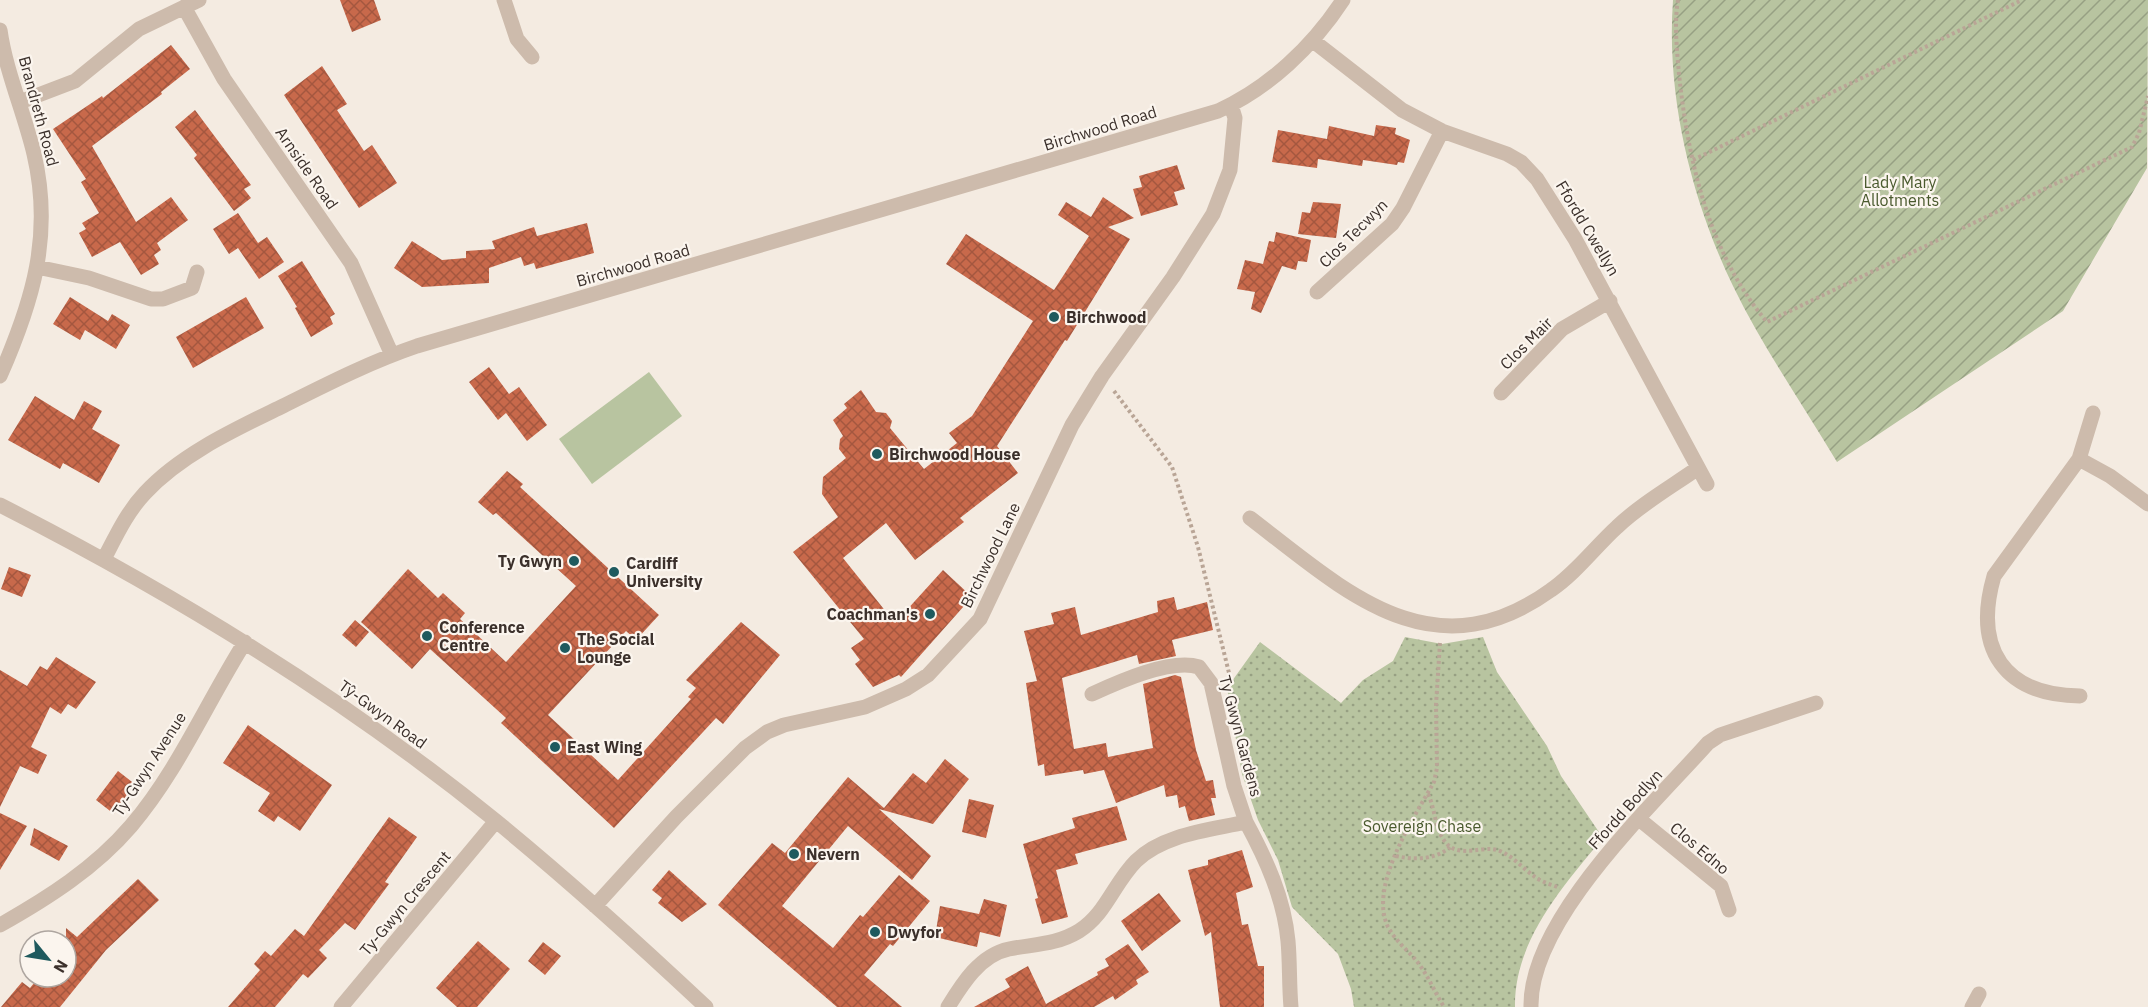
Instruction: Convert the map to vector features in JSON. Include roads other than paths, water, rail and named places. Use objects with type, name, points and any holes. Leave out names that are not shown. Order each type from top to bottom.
[{"type":"street","points":[[20,102],[75,81],[139,29],[199,0]]},
{"type":"street","points":[[504,0],[517,39],[532,57]]},
{"type":"street","points":[[1231,105],[1267,81],[1312,40],[1343,0]]},
{"type":"street","name":"Arnside Road","points":[[184,7],[224,80],[351,263],[392,355]]},
{"type":"street","name":"Brandreth Road","points":[[0,30],[3,59],[20,102],[34,153],[39,185],[42,238],[38,267],[27,309],[0,376]]},
{"type":"street","name":"Ffordd Cwellyn","points":[[1312,40],[1402,110],[1442,131],[1507,154],[1521,162],[1537,179],[1561,214],[1610,301],[1707,484]]},
{"type":"street","name":"Birchwood Road","points":[[104,559],[133,507],[145,493],[179,464],[259,418],[392,355],[1098,147],[1231,105]]},
{"type":"street","name":"Birchwood Lane","points":[[595,906],[721,770],[767,732],[784,725],[865,707],[885,700],[928,675],[954,650],[980,619],[1062,445],[1102,376],[1173,278],[1214,214],[1230,170],[1235,118],[1231,105]]},
{"type":"street","name":"Clos Tecwyn","points":[[1317,292],[1392,224],[1403,208],[1442,131]]},
{"type":"street","points":[[38,267],[89,278],[151,299],[163,299],[192,288],[197,272]]},
{"type":"street","name":"Clos Mair","points":[[1501,393],[1562,330],[1610,301]]},
{"type":"street","points":[[2080,696],[2058,695],[2031,689],[2011,676],[1996,655],[1987,627],[1988,598],[1994,576],[2079,459],[2093,413]]},
{"type":"street","points":[[2079,459],[2110,476],[2148,504]]},
{"type":"street","points":[[1250,518],[1346,591],[1399,616],[1440,627],[1461,627],[1484,621],[1535,601],[1553,589],[1635,511],[1698,468]]},
{"type":"street","name":"Tŷ-Gwyn Road","points":[[0,505],[104,559],[244,642],[374,729],[496,821],[595,906],[706,1007]]},
{"type":"street","name":"Ty-Gwyn Avenue","points":[[0,925],[80,875],[131,826],[158,789],[244,642]]},
{"type":"street","name":"Ty Gwyn Gardens","points":[[1092,694],[1124,680],[1184,664],[1199,667],[1211,683],[1234,786],[1246,822],[1266,861],[1280,899],[1288,939],[1291,1007]]},
{"type":"street","name":"Ffordd Bodlyn","points":[[1531,1007],[1536,966],[1556,926],[1605,858],[1639,819],[1713,740],[1815,703]]},
{"type":"street","name":"Clos Edno","points":[[1639,819],[1721,886],[1729,910]]},
{"type":"street","name":"Ty-Gwyn Crescent","points":[[341,1007],[496,821]]},
{"type":"street","name":"Ty Gwyn Gardens","points":[[948,1007],[968,977],[996,953],[1053,943],[1067,938],[1095,919],[1137,861],[1154,848],[1175,839],[1246,822]]},
{"type":"place","name":"Birchwood","points":[[1054,317]]},
{"type":"place","name":"Birchwood House","points":[[877,454]]},
{"type":"place","name":"Ty Gwyn","points":[[574,561]]},
{"type":"place","name":"Cardiff University","points":[[614,572]]},
{"type":"place","name":"Coachman's","points":[[930,614]]},
{"type":"place","name":"Conference Centre","points":[[427,636]]},
{"type":"place","name":"The Social Lounge","points":[[565,648]]},
{"type":"place","name":"East Wing","points":[[555,747]]},
{"type":"place","name":"Nevern","points":[[794,854]]},
{"type":"place","name":"Dwyfor","points":[[875,932]]},
{"type":"park label","name":"Lady Mary Allotments","points":[[1900,191]]},
{"type":"park label","name":"Sovereign Chase","points":[[1422,826]]}]
